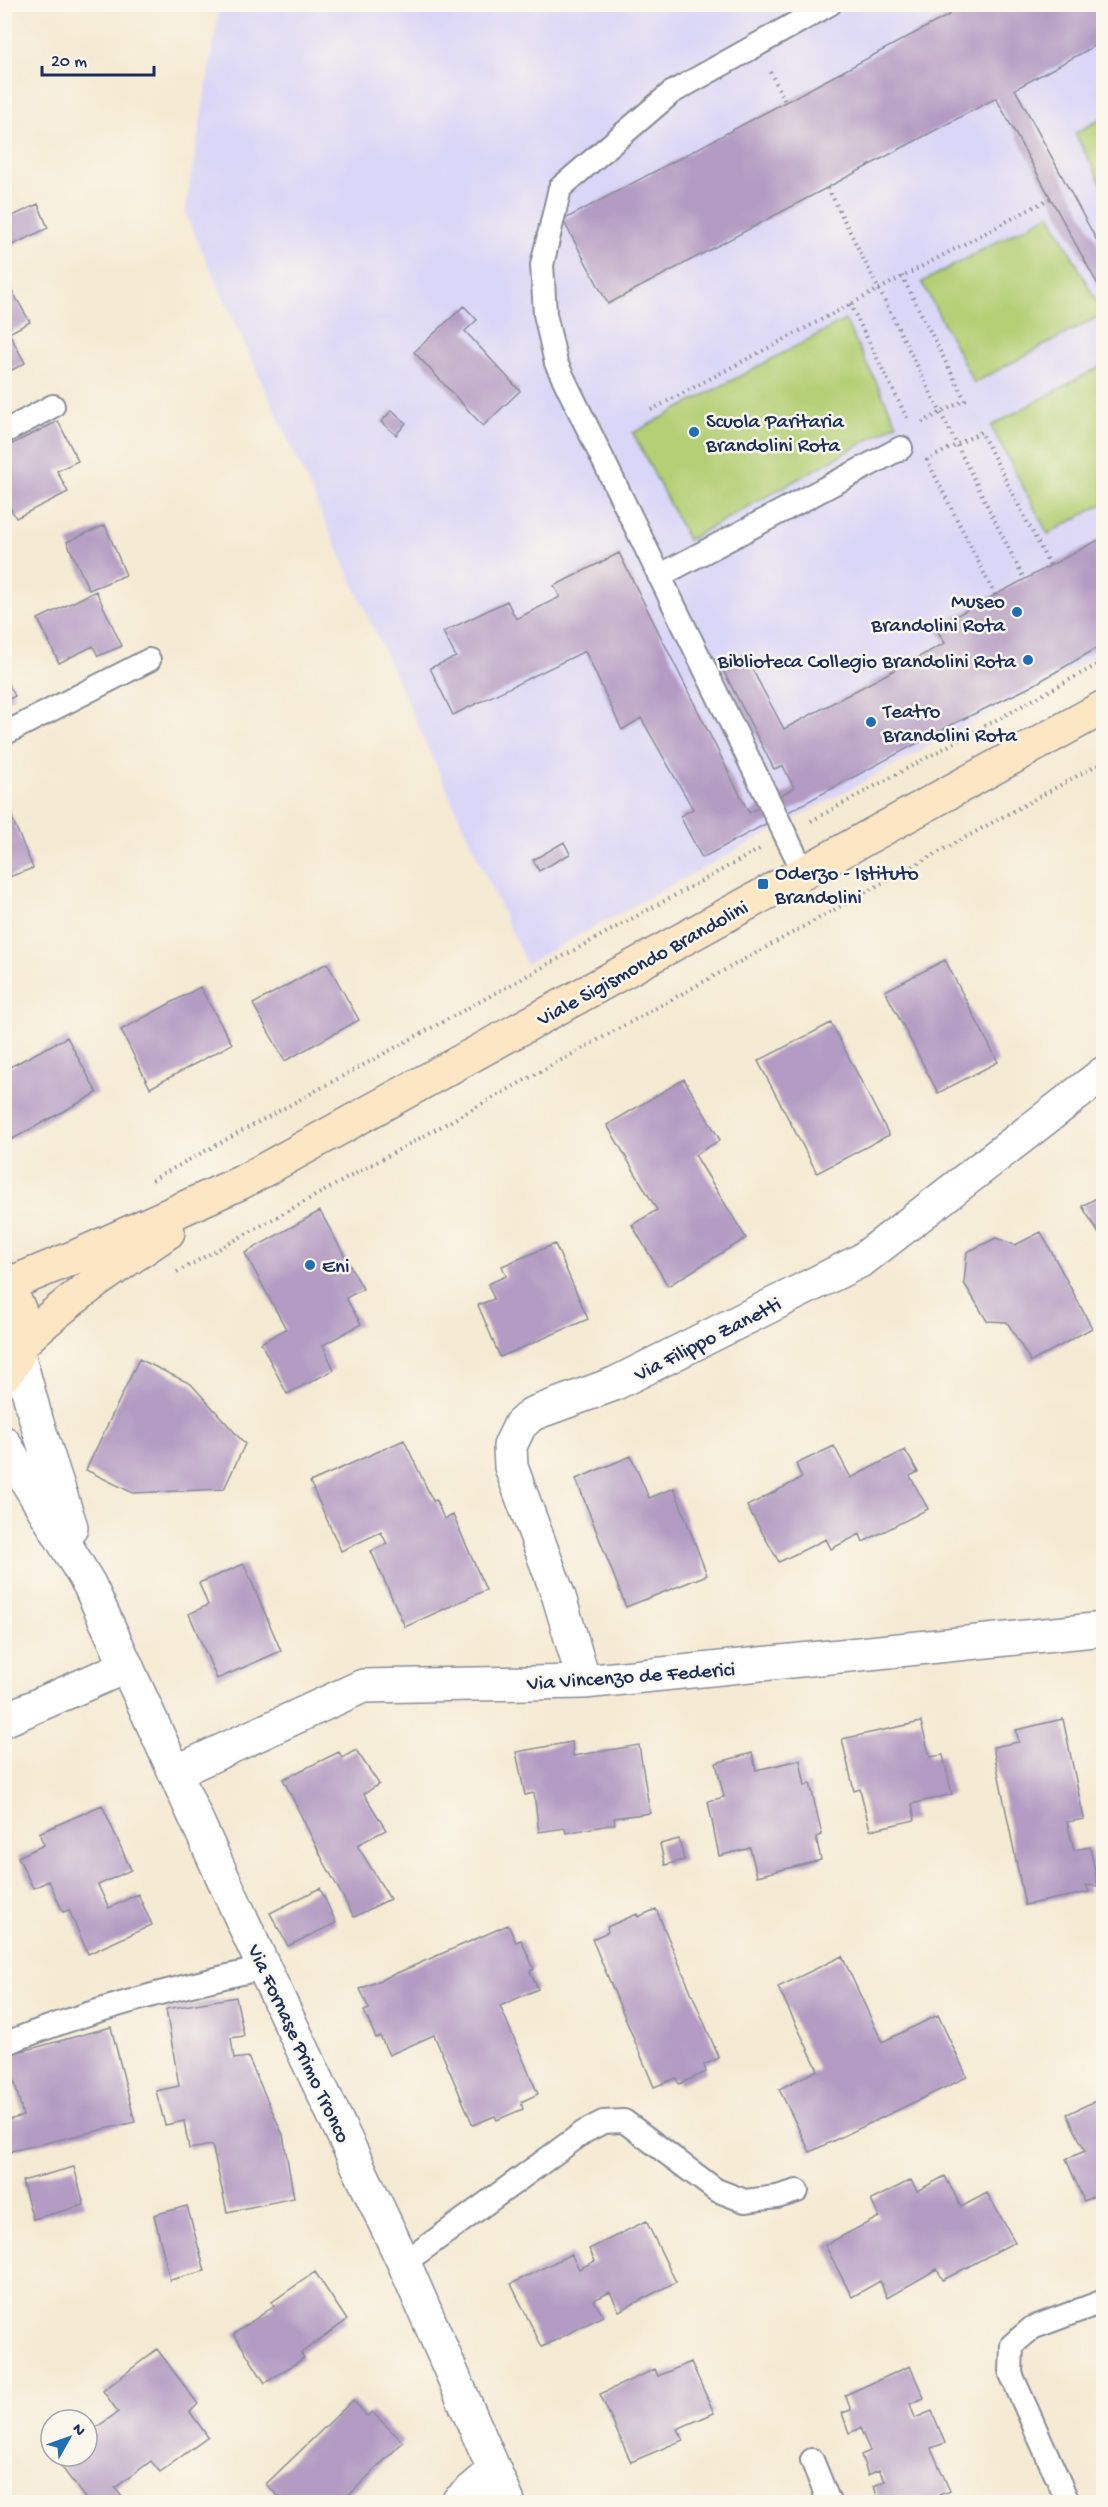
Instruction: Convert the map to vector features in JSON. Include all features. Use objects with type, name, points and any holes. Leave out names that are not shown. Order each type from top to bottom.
[{"type":"main road","name":"Viale Sigismondo Brandolini","points":[[4,1282],[19,1280],[75,1257],[242,1182],[1104,707]]},
{"type":"main road","name":"Viale Sigismondo Brandolini","points":[[16,1358],[90,1286],[242,1182]]},
{"type":"main road","points":[[4,1290],[18,1308],[23,1324],[16,1358]]},
{"type":"street","name":"Via Filippo Zanetti","points":[[584,1682],[559,1597],[511,1467],[510,1446],[520,1425],[532,1414],[614,1384],[862,1260],[1104,1073]]},
{"type":"street","name":"Via Fornase Primo Tronco","points":[[16,1358],[89,1584]]},
{"type":"street","name":"Via Fornase Primo Tronco","points":[[4,1443],[89,1584],[264,1968],[404,2264],[508,2502]]},
{"type":"street","name":"Via Vincenzo de Federici","points":[[176,1772],[363,1686],[584,1682],[1104,1629]]},
{"type":"street","points":[[4,1720],[127,1666]]},
{"type":"street","points":[[458,2502],[494,2471]]},
{"type":"lane","points":[[804,873],[784,836],[556,363],[545,314],[542,265],[560,188],[671,93],[830,4]]},
{"type":"lane","points":[[4,432],[53,406]]},
{"type":"lane","points":[[659,576],[901,448]]},
{"type":"lane","points":[[4,734],[149,660]]},
{"type":"lane","points":[[4,2044],[33,2032],[175,1987],[264,1968]]},
{"type":"lane","points":[[404,2264],[584,2132],[603,2122],[624,2121],[716,2190],[745,2201],[777,2197],[797,2191]]},
{"type":"lane","points":[[1068,2502],[1011,2374],[1012,2345],[1032,2328],[1104,2301]]},
{"type":"lane","points":[[812,2460],[829,2502]]},
{"type":"path","points":[[769,69],[785,101]]},
{"type":"path","points":[[828,188],[1024,579]]},
{"type":"path","points":[[651,410],[1051,198]]},
{"type":"path","points":[[850,304],[912,428],[965,400],[902,276]]},
{"type":"path","points":[[995,595],[927,460],[981,432],[1050,566]]},
{"type":"path","points":[[150,1181],[1104,661]]},
{"type":"path","points":[[174,1274],[1104,761]]},
{"type":"shaded area","name":"Scuola Paritaria Brandolini Rota","points":[[220,5],[1103,5],[1103,652],[526,964],[185,213]]},
{"type":"green space","points":[[1103,118],[1103,187],[1075,133]]},
{"type":"green space","points":[[1050,214],[1103,314],[974,383],[922,282]]},
{"type":"green space","points":[[845,320],[897,424],[688,540],[633,433]]},
{"type":"green space","points":[[1103,365],[1103,504],[1048,534],[991,426]]},
{"type":"building","points":[[943,4],[1104,4],[1104,41],[1015,89],[1104,254],[1104,296],[996,98],[608,304],[563,220],[949,15]]},
{"type":"building","points":[[38,204],[48,228],[4,249],[4,220]]},
{"type":"building","points":[[11,289],[30,322],[9,333],[25,363],[5,374],[5,292]]},
{"type":"building","points":[[464,306],[477,320],[465,331],[520,391],[483,426],[414,352]]},
{"type":"building","points":[[392,410],[406,423],[396,435],[381,422]]},
{"type":"building","points":[[58,421],[78,461],[57,471],[68,492],[16,518],[4,496],[4,448]]},
{"type":"building","points":[[105,525],[126,575],[89,590],[67,542]]},
{"type":"building","points":[[1104,537],[1104,644],[1030,687],[951,725],[702,858],[680,816],[693,809],[641,718],[622,730],[585,651],[453,715],[430,668],[456,657],[443,632],[507,601],[516,619],[560,597],[554,586],[619,553],[749,813],[794,788],[783,766],[774,769],[722,668],[745,656],[784,729],[945,643],[935,627]]},
{"type":"building","points":[[96,591],[122,646],[98,656],[93,646],[59,663],[38,619]]},
{"type":"building","points":[[4,676],[15,696],[4,702]]},
{"type":"building","points":[[7,806],[33,868],[4,879],[4,807]]},
{"type":"building","points":[[564,842],[570,854],[539,871],[533,860]]},
{"type":"building","points":[[945,960],[998,1062],[938,1093],[885,991]]},
{"type":"building","points":[[327,963],[359,1020],[285,1061],[253,1004]]},
{"type":"building","points":[[200,987],[232,1044],[150,1088],[121,1030]]},
{"type":"building","points":[[831,1023],[889,1135],[817,1173],[758,1061]]},
{"type":"building","points":[[67,1037],[97,1093],[7,1142],[4,1138],[4,1115],[7,1114],[4,1111],[4,1070]]},
{"type":"building","points":[[684,1079],[720,1140],[695,1155],[746,1238],[668,1286],[632,1225],[657,1210],[607,1125]]},
{"type":"building","points":[[1104,1194],[1104,1242],[1082,1206]]},
{"type":"building","points":[[320,1211],[363,1289],[346,1298],[361,1324],[323,1345],[334,1370],[287,1394],[261,1343],[286,1329],[245,1253]]},
{"type":"building","points":[[1041,1232],[1092,1328],[1031,1362],[1007,1322],[987,1321],[964,1283],[967,1252],[996,1238],[1015,1245]]},
{"type":"building","points":[[555,1244],[588,1319],[500,1357],[478,1305],[494,1299],[488,1284],[506,1276],[502,1266]]},
{"type":"building","points":[[139,1359],[191,1384],[245,1444],[224,1489],[133,1493],[86,1470]]},
{"type":"building","points":[[404,1440],[444,1519],[453,1515],[486,1590],[405,1627],[371,1551],[387,1544],[381,1532],[341,1551],[310,1482]]},
{"type":"building","points":[[834,1446],[851,1478],[905,1450],[918,1472],[910,1476],[928,1509],[863,1542],[860,1534],[831,1549],[826,1539],[779,1562],[747,1506],[802,1478],[796,1464]]},
{"type":"building","points":[[631,1456],[649,1498],[674,1488],[707,1575],[626,1607],[576,1479]]},
{"type":"building","points":[[244,1564],[281,1651],[217,1679],[189,1614],[208,1605],[199,1583]]},
{"type":"building","points":[[1063,1719],[1084,1819],[1067,1822],[1074,1850],[1090,1847],[1098,1886],[1086,1885],[1089,1892],[1025,1905],[993,1747],[1019,1742],[1016,1730]]},
{"type":"building","points":[[921,1722],[930,1757],[943,1755],[952,1794],[912,1804],[915,1820],[870,1830],[860,1789],[854,1791],[842,1739]]},
{"type":"building","points":[[572,1742],[573,1756],[639,1745],[650,1813],[614,1818],[615,1824],[566,1833],[565,1828],[539,1832],[534,1793],[525,1795],[516,1752]]},
{"type":"building","points":[[356,1750],[379,1784],[364,1794],[386,1830],[357,1845],[390,1899],[354,1917],[283,1779],[339,1752],[342,1758]]},
{"type":"building","points":[[752,1753],[756,1770],[800,1760],[805,1786],[810,1783],[822,1835],[816,1837],[821,1860],[757,1876],[750,1848],[719,1856],[708,1801],[724,1797],[716,1763]]},
{"type":"building","points":[[102,1805],[131,1870],[98,1885],[109,1908],[138,1894],[152,1925],[88,1954],[69,1910],[63,1912],[49,1881],[33,1888],[18,1857],[44,1845],[39,1833]]},
{"type":"building","points":[[679,1839],[684,1860],[665,1865],[660,1844]]},
{"type":"building","points":[[320,1888],[336,1923],[288,1946],[270,1913]]},
{"type":"building","points":[[656,1909],[719,2058],[704,2065],[706,2072],[679,2084],[676,2078],[654,2087],[592,1939],[608,1932],[607,1927],[637,1914],[638,1917]]},
{"type":"building","points":[[508,1925],[516,1942],[521,1940],[534,1969],[530,1971],[538,1989],[500,2006],[538,2094],[521,2102],[523,2109],[497,2120],[495,2116],[473,2125],[434,2035],[389,2055],[380,2036],[376,2038],[364,2011],[369,2009],[360,1989]]},
{"type":"building","points":[[842,1956],[882,2042],[938,2015],[967,2077],[810,2152],[779,2089],[818,2070],[778,1987]]},
{"type":"building","points":[[236,1997],[244,2036],[231,2038],[234,2059],[248,2057],[283,2135],[294,2198],[227,2212],[212,2145],[189,2149],[184,2121],[165,2125],[156,2091],[179,2086],[166,2009]]},
{"type":"building","points":[[111,2027],[135,2122],[7,2152],[4,2141],[4,2121],[23,2116],[8,2055]]},
{"type":"building","points":[[1104,2097],[1104,2191],[1084,2201],[1066,2159],[1085,2151],[1067,2114]]},
{"type":"building","points":[[74,2167],[84,2205],[33,2219],[22,2181]]},
{"type":"building","points":[[945,2176],[961,2207],[987,2193],[1015,2242],[943,2280],[937,2269],[887,2298],[880,2281],[852,2297],[825,2245],[879,2217],[871,2200],[911,2180],[917,2191]]},
{"type":"building","points":[[187,2206],[205,2271],[170,2280],[154,2215]]},
{"type":"building","points":[[646,2221],[676,2282],[619,2311],[610,2292],[594,2300],[603,2316],[542,2347],[511,2284],[571,2254],[579,2269],[595,2261],[589,2249]]},
{"type":"building","points":[[315,2272],[347,2320],[301,2353],[304,2358],[265,2383],[234,2334],[274,2306],[272,2302]]},
{"type":"building","points":[[157,2349],[198,2404],[190,2412],[208,2437],[160,2472],[151,2461],[115,2488],[122,2497],[114,2502],[88,2502],[62,2468],[99,2468],[99,2425],[118,2412],[103,2391]]},
{"type":"building","points":[[691,2362],[714,2413],[677,2429],[683,2440],[631,2462],[600,2394],[655,2369],[658,2376]]},
{"type":"building","points":[[910,2366],[924,2398],[910,2404],[915,2418],[932,2411],[945,2443],[931,2448],[950,2491],[939,2495],[942,2502],[874,2502],[878,2500],[874,2486],[885,2481],[879,2470],[868,2475],[861,2455],[870,2451],[860,2428],[849,2433],[842,2413],[851,2410],[845,2395]]},
{"type":"building","points":[[353,2400],[367,2416],[372,2412],[403,2442],[342,2502],[284,2502],[266,2484]]},
{"type":"place","name":"Scuola Paritaria Brandolini Rota","points":[[694,432]]},
{"type":"place","name":"Museo Brandolini Rota","points":[[1017,612]]},
{"type":"place","name":"Biblioteca Collegio Brandolini Rota","points":[[1028,660]]},
{"type":"place","name":"Teatro Brandolini Rota","points":[[871,722]]},
{"type":"place","name":"Oderzo - Istituto Brandolini","points":[[763,884]]},
{"type":"place","name":"Eni","points":[[310,1265]]}]
